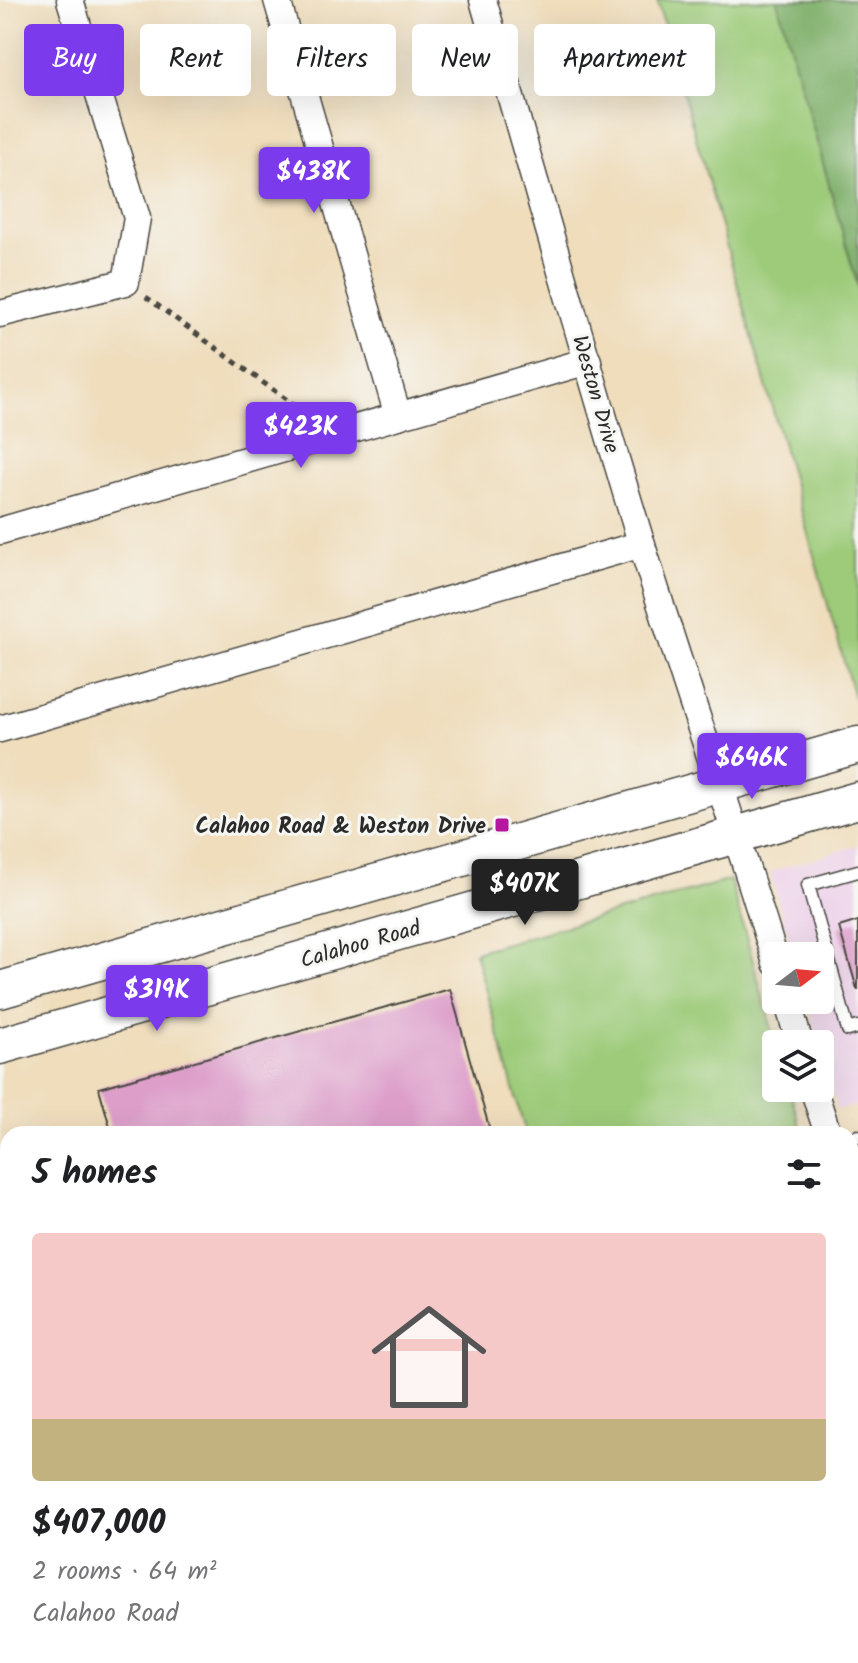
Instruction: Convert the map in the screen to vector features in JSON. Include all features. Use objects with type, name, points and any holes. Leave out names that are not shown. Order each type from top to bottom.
[{"type":"main road","points":[[0,990],[858,745]]},
{"type":"main road","name":"Calahoo Road","points":[[0,1046],[858,800]]},
{"type":"street","points":[[0,314],[126,282],[137,218],[70,0]]},
{"type":"street","points":[[277,0],[398,416]]},
{"type":"street","name":"Weston Drive","points":[[483,0],[642,544],[770,942]]},
{"type":"street","points":[[0,531],[588,361]]},
{"type":"street","points":[[0,729],[642,544]]},
{"type":"street","points":[[818,1102],[825,1126]]},
{"type":"lane","points":[[858,871],[808,885],[848,1030],[858,1027]]},
{"type":"lane","points":[[108,959],[124,1011]]},
{"type":"path","points":[[126,282],[334,435]]},
{"type":"shaded area","points":[[858,845],[858,1105],[838,1110],[834,1096],[834,1030],[815,1030],[811,1014],[834,1014],[834,942],[790,942],[770,872]]},
{"type":"green space","points":[[657,0],[777,0],[858,287],[858,696],[854,697],[684,96],[715,96],[715,24],[664,24]]},
{"type":"green space","points":[[777,0],[858,0],[858,287]]},
{"type":"green space","points":[[730,880],[762,994],[762,1014],[768,1014],[772,1030],[762,1030],[762,1102],[793,1102],[800,1126],[524,1126],[475,952]]},
{"type":"building","points":[[858,921],[858,989],[857,989],[839,927]]},
{"type":"building","points":[[450,989],[489,1126],[110,1126],[99,1088]]},
{"type":"place","name":"Calahoo Road & Weston Drive","points":[[502,825]]}]
